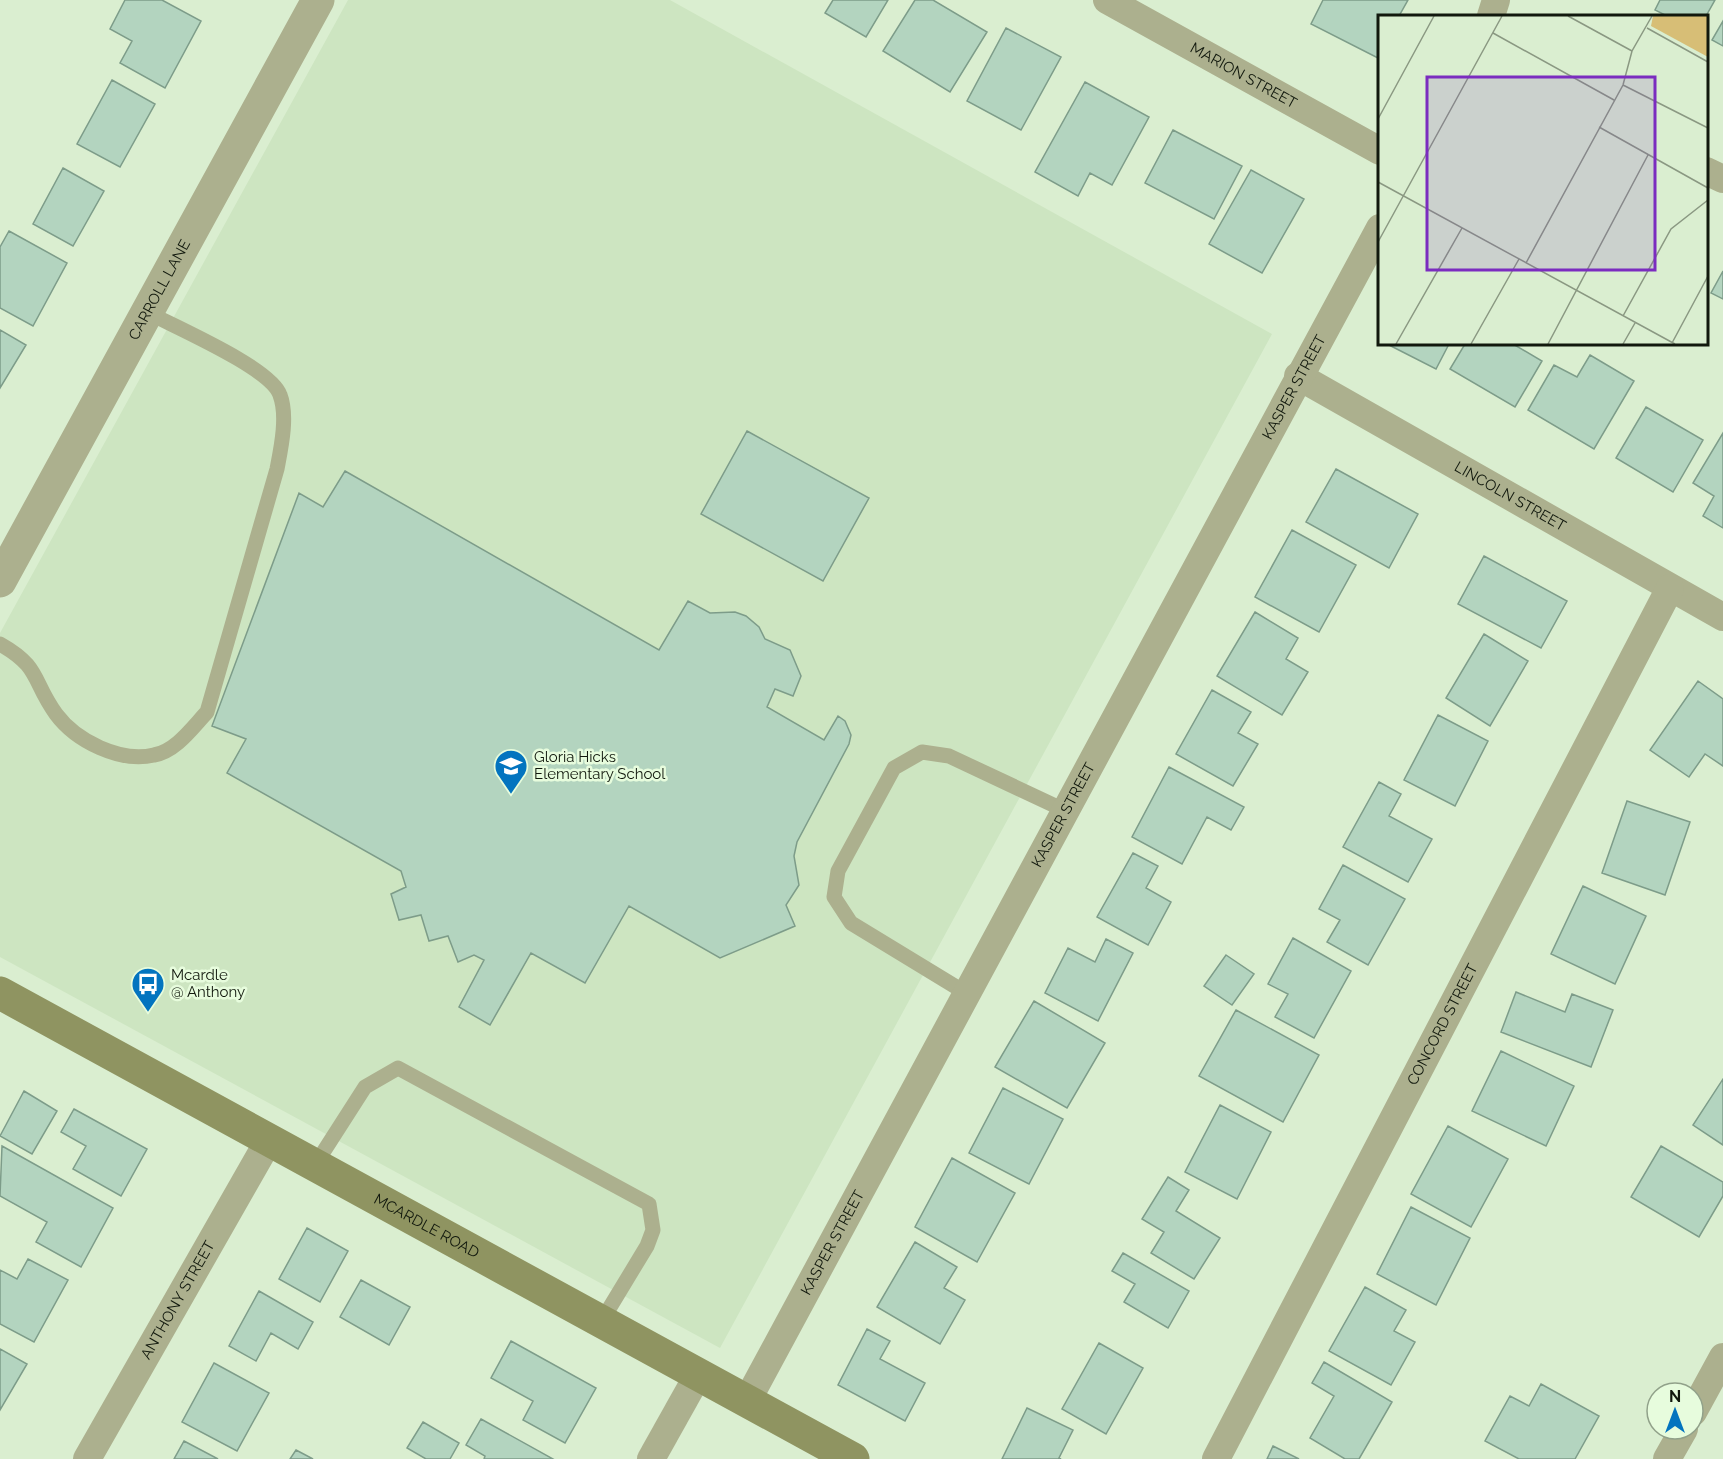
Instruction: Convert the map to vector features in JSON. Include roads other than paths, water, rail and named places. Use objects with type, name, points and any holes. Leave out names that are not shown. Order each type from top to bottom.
[{"type":"main road","name":"MCARDLE ROAD","points":[[0,993],[853,1459]]},
{"type":"street","name":"CARROLL LANE","points":[[0,581],[318,0]]},
{"type":"street","name":"MARION STREET","points":[[1107,0],[1378,150]]},
{"type":"street","points":[[1491,15],[1496,0]]},
{"type":"street","points":[[1708,172],[1723,179]]},
{"type":"street","name":"KASPER STREET","points":[[747,1401],[1298,376],[1378,232]]},
{"type":"street","name":"LINCOLN STREET","points":[[1298,376],[1723,617]]},
{"type":"street","name":"CONCORD STREET","points":[[1216,1459],[1670,588]]},
{"type":"street","name":"ANTHONY STREET","points":[[87,1459],[268,1140]]},
{"type":"street","points":[[1705,1390],[1723,1357]]},
{"type":"street","points":[[651,1459],[698,1375]]},
{"type":"street","points":[[1667,1459],[1677,1441]]},
{"type":"lane","points":[[0,644],[22,656],[33,670],[55,712],[64,724],[112,753],[154,755],[180,742],[207,712],[277,469],[283,436],[280,394],[254,367],[147,312]]},
{"type":"lane","points":[[966,993],[851,923],[834,897],[838,871],[894,768],[922,752],[949,756],[1064,810]]},
{"type":"lane","points":[[315,1166],[365,1087],[398,1068],[649,1204],[653,1230],[647,1246],[601,1322]]},
{"type":"place","name":"Gloria Hicks Elementary School","points":[[511,795]]},
{"type":"place","name":"Mcardle @ Anthony","points":[[148,1013]]}]
